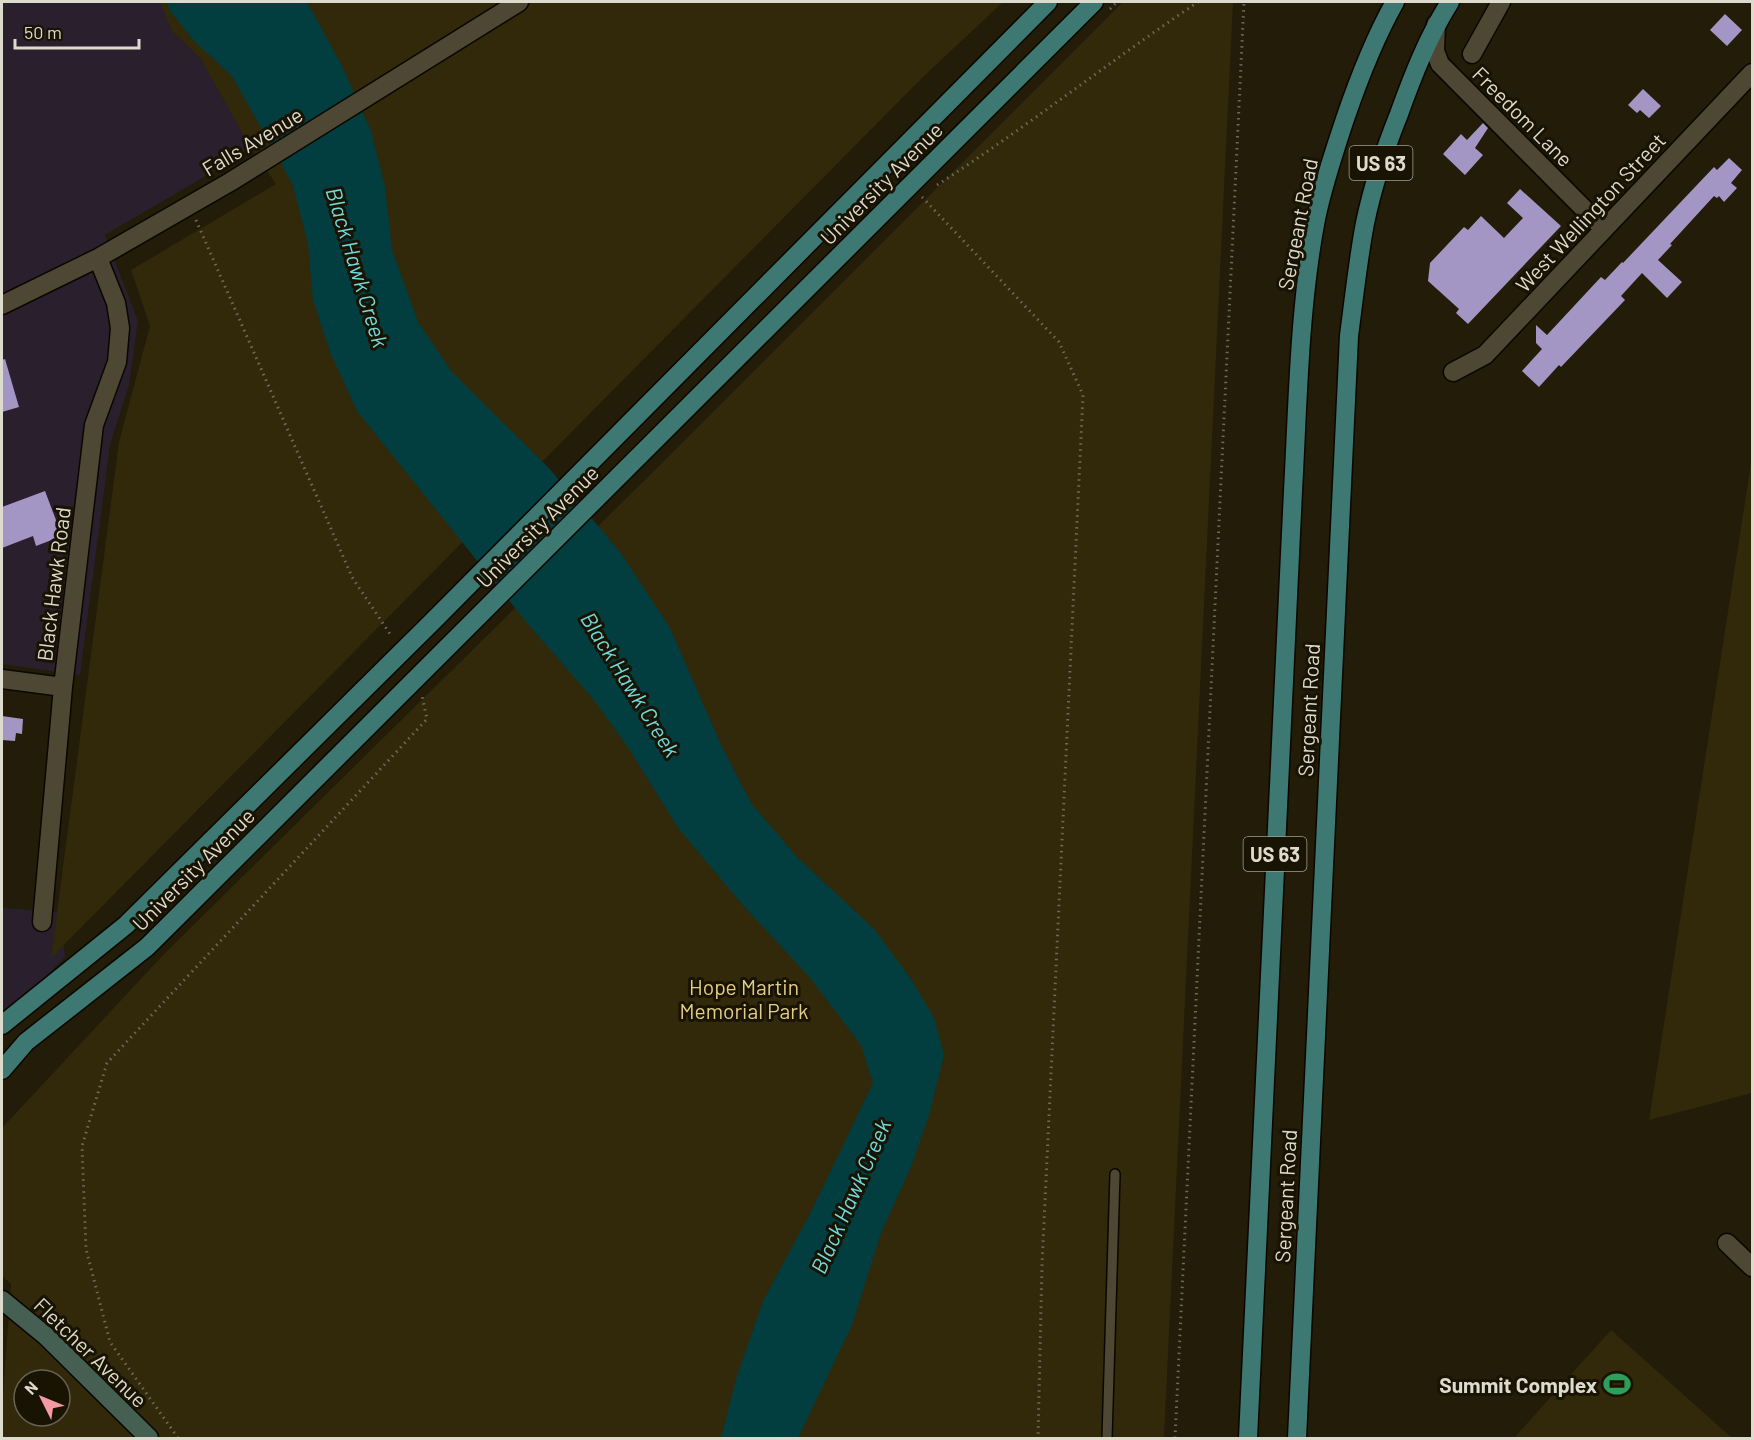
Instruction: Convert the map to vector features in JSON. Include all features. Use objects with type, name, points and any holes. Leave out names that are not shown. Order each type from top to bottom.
[{"type":"main road","name":"University Avenue","points":[[2,1025],[126,925],[432,622],[1048,2]]},
{"type":"main road","name":"University Avenue","points":[[2,1070],[26,1042],[147,947],[1094,2]]},
{"type":"main road","name":"Sergeant Road","points":[[1248,1438],[1293,480],[1308,269],[1316,218],[1329,164],[1363,68],[1395,2]]},
{"type":"main road","name":"Sergeant Road","points":[[1297,1438],[1349,336],[1365,222],[1377,174],[1410,84],[1437,23],[1449,2]]},
{"type":"main road","name":"Fletcher Avenue","points":[[2,1300],[46,1336],[149,1438]]},
{"type":"street","name":"Falls Avenue","points":[[3,299],[98,258],[230,182],[519,2]]},
{"type":"street","points":[[1472,54],[1501,2]]},
{"type":"street","name":"Freedom Lane","points":[[1437,23],[1435,51],[1440,64],[1605,229]]},
{"type":"street","name":"West Wellington Street","points":[[1453,372],[1485,356],[1752,73]]},
{"type":"street","name":"Black Hawk Road","points":[[42,922],[63,687],[94,425],[117,362],[120,328],[116,303],[98,258]]},
{"type":"street","points":[[2,679],[63,687]]},
{"type":"street","points":[[1727,1243],[1752,1267]]},
{"type":"lane","points":[[1107,1438],[1115,1174]]},
{"type":"path","points":[[930,189],[998,145],[1148,35],[1198,2]]},
{"type":"path","points":[[1175,1438],[1244,2]]},
{"type":"path","points":[[921,195],[1059,342],[1083,395],[1042,1265],[1038,1438]]},
{"type":"shaded area","points":[[2,2],[167,2],[267,140],[105,235],[138,321],[129,385],[110,445],[80,675],[2,664]]},
{"type":"shaded area","points":[[2,908],[60,912],[65,957],[2,1022]]},
{"type":"green space","points":[[160,2],[1003,2],[922,78],[51,958],[119,442],[150,326],[131,270],[276,184],[245,138],[201,59],[172,31]]},
{"type":"green space","name":"Hope Martin Memorial Park","points":[[1123,2],[1233,2],[1164,1438],[2,1438],[11,1284],[2,1276],[2,1128],[164,954],[659,466]]},
{"type":"green space","points":[[1752,457],[1752,1093],[1649,1120]]},
{"type":"green space","name":"Summit Complex","points":[[1611,1330],[1732,1438],[1514,1438]]},
{"type":"water","name":"Black Hawk Creek","points":[[167,2],[307,2],[341,64],[371,131],[385,187],[392,250],[418,322],[452,372],[549,468],[620,552],[670,628],[722,747],[751,803],[797,857],[875,930],[911,979],[934,1018],[944,1055],[929,1115],[911,1167],[881,1233],[852,1325],[798,1438],[721,1438],[737,1376],[763,1301],[811,1212],[873,1083],[861,1045],[811,979],[741,903],[679,829],[629,749],[594,700],[527,623],[357,411],[330,352],[313,300],[308,243],[292,183],[232,76],[194,41],[170,11]]},
{"type":"building","points":[[1725,14],[1742,30],[1727,46],[1710,30]]},
{"type":"building","points":[[1643,89],[1661,106],[1649,118],[1640,110],[1637,113],[1628,105]]},
{"type":"building","points":[[1483,123],[1488,128],[1475,148],[1483,155],[1465,175],[1443,154],[1461,134],[1467,140]]},
{"type":"building","points":[[1729,158],[1742,170],[1731,183],[1737,188],[1724,202],[1719,196],[1717,198],[1714,196],[1658,260],[1682,282],[1667,298],[1642,273],[1621,296],[1625,300],[1539,387],[1522,371],[1542,349],[1536,343],[1536,325],[1547,335],[1601,277],[1605,280],[1623,263],[1714,167],[1717,170]]},
{"type":"building","points":[[1520,189],[1561,226],[1468,324],[1456,313],[1459,309],[1428,281],[1430,263],[1464,227],[1468,230],[1481,216],[1504,238],[1523,218],[1507,203]]},
{"type":"building","points":[[5,359],[19,407],[2,412],[2,360]]},
{"type":"building","points":[[45,491],[62,536],[36,546],[33,536],[2,548],[2,507]]},
{"type":"building","points":[[2,716],[23,719],[22,734],[16,733],[15,741],[2,740]]},
{"type":"place","name":"Summit Complex","points":[[1617,1384]]}]
